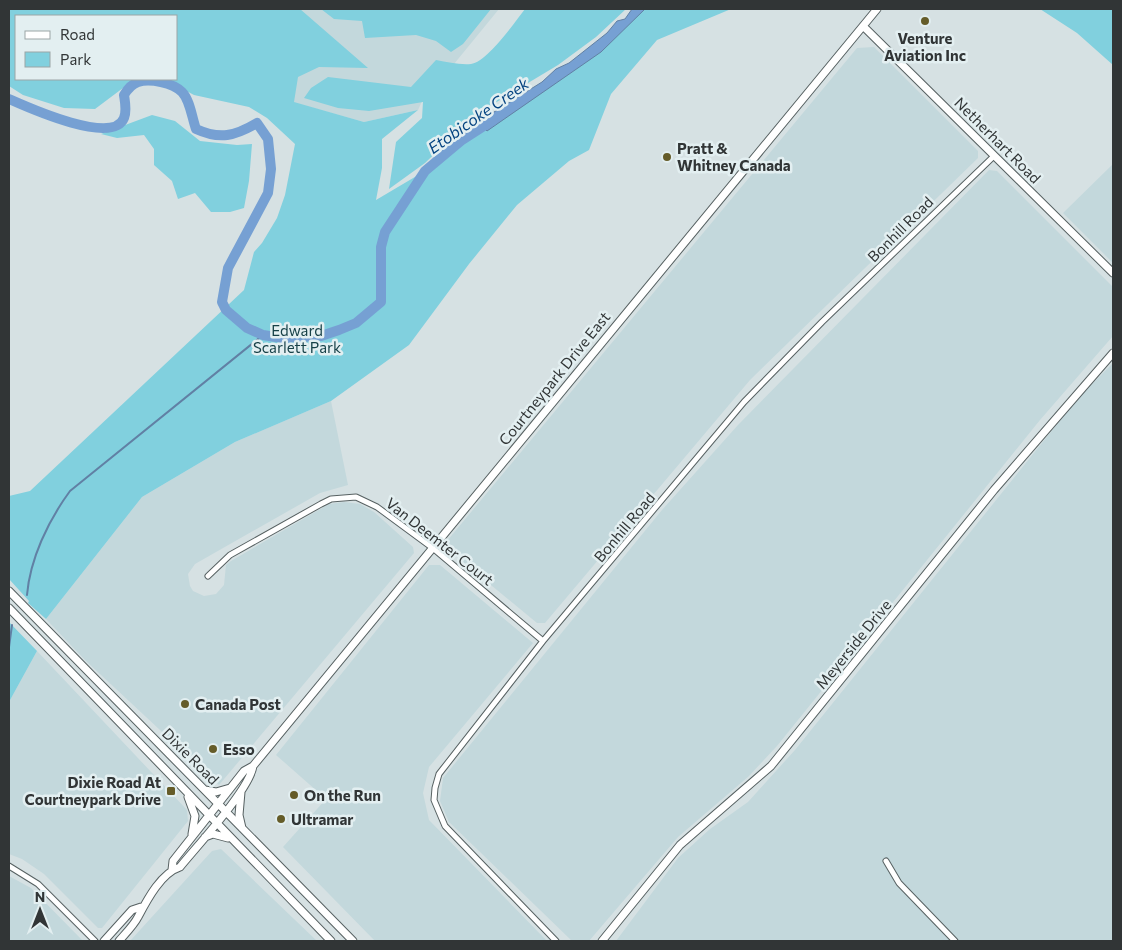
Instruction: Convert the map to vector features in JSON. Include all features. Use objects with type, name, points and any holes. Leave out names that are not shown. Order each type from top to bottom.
[{"type":"street","name":"Courtneypark Drive East","points":[[172,870],[173,861],[244,771],[253,766],[434,549],[877,9]]},
{"type":"street","name":"Netherhart Road","points":[[863,26],[1113,273]]},
{"type":"street","name":"Bonhill Road","points":[[556,941],[445,826],[434,800],[439,774],[543,641],[744,402],[822,322],[994,156]]},
{"type":"street","name":"Meyerside Drive","points":[[602,941],[680,845],[755,782],[773,764],[994,490],[1113,353]]},
{"type":"street","name":"Van Deemter Court","points":[[208,576],[235,552],[321,504],[344,497],[356,497],[377,507],[434,549],[543,641]]},
{"type":"street","name":"Dixie Road","points":[[9,591],[353,941]]},
{"type":"street","name":"Dixie Road","points":[[9,608],[230,839],[332,941]]},
{"type":"street","points":[[30,630],[39,622]]},
{"type":"street","name":"Courtneypark Drive East","points":[[119,941],[138,917],[141,907],[172,870],[180,867],[242,791],[252,776],[253,766]]},
{"type":"street","points":[[205,790],[218,792],[232,786]]},
{"type":"street","points":[[184,789],[196,816],[190,840]]},
{"type":"street","points":[[242,791],[239,815],[242,829]]},
{"type":"street","points":[[202,838],[213,834],[230,839]]},
{"type":"street","points":[[886,861],[899,883],[955,941]]},
{"type":"street","points":[[9,866],[38,884],[95,941]]},
{"type":"street","name":"Courtneypark Drive East","points":[[104,941],[132,910],[141,907]]},
{"type":"shaded area","points":[[9,9],[499,9],[454,64],[436,70],[418,110],[364,122],[292,102],[178,17],[178,15],[15,15]]},
{"type":"shaded area","name":"Etobicoke Creek","points":[[632,9],[645,9],[601,52],[487,131],[478,122],[542,82],[556,69],[569,63],[607,33],[617,21],[625,19]]},
{"type":"shaded area","points":[[874,47],[978,151],[978,158],[750,380],[545,623],[537,623],[446,548],[447,541],[857,48]]},
{"type":"shaded area","points":[[1113,164],[1113,263],[1063,213]]},
{"type":"shaded area","points":[[989,170],[997,171],[1113,287],[1113,336],[1040,420],[777,746],[749,776],[678,837],[589,941],[572,941],[449,822],[440,801],[443,778],[662,510],[738,425]]},
{"type":"shaded area","points":[[1113,363],[1113,941],[616,941],[678,858],[710,829],[748,802],[795,750],[1079,397]]},
{"type":"shaded area","points":[[331,401],[348,485],[320,493],[195,564],[188,574],[190,586],[193,591],[204,596],[216,594],[224,585],[226,565],[231,561],[329,504],[344,502],[360,504],[374,512],[413,547],[414,553],[219,785],[86,661],[46,619],[142,497],[235,442]]},
{"type":"shaded area","points":[[429,565],[440,565],[533,643],[429,767],[423,793],[429,820],[547,941],[375,941],[283,847],[326,799],[276,755]]},
{"type":"shaded area","points":[[37,651],[187,810],[188,821],[102,928],[98,928],[44,874],[22,859],[9,854],[9,702]]},
{"type":"shaded area","points":[[221,849],[317,941],[130,941],[212,851]]},
{"type":"shaded area","points":[[9,876],[31,888],[83,941],[9,941]]},
{"type":"green space","name":"Edward Scarlett Park","points":[[9,9],[300,9],[368,68],[319,67],[298,77],[294,102],[364,122],[418,110],[382,139],[382,168],[376,200],[425,171],[462,140],[590,56],[638,9],[731,9],[657,40],[611,94],[589,150],[569,161],[517,205],[469,264],[409,345],[331,401],[235,442],[142,497],[46,619],[28,603],[29,601],[9,579],[9,496],[30,491],[244,290],[254,252],[262,243],[277,218],[285,195],[295,144],[267,118],[249,107],[194,95],[166,80],[178,80],[178,15],[15,15],[15,80],[149,80],[131,82],[95,109],[64,108],[23,95],[9,86]]},
{"type":"green space","points":[[321,9],[491,9],[463,44],[451,52],[436,41],[416,35],[365,38],[362,21],[334,19]]},
{"type":"green space","points":[[525,9],[626,9],[596,37],[558,65],[475,115],[425,163],[389,189],[396,142],[422,118],[423,102],[369,111],[338,108],[304,98],[311,88],[328,77],[411,87],[436,60],[462,64],[478,62],[500,41]]},
{"type":"green space","points":[[1040,9],[1113,9],[1113,65],[1077,33]]},
{"type":"green space","points":[[152,115],[175,121],[200,141],[237,145],[252,144],[249,181],[244,208],[230,212],[211,212],[195,193],[178,199],[172,181],[154,165],[154,149],[144,135],[117,138],[101,134]]},
{"type":"green space","points":[[9,622],[37,651],[9,702]]},
{"type":"waterway","name":"Etobicoke Creek","points":[[9,99],[69,122],[104,128],[117,126],[124,118],[126,109],[124,95],[130,87],[138,82],[155,81],[173,86],[185,95],[196,129],[213,135],[227,135],[242,131],[257,123],[268,139],[271,169],[268,193],[228,268],[222,302],[226,310],[247,328],[263,335],[282,338],[321,336],[339,330],[356,323],[381,302],[381,247],[385,232],[425,171],[462,140],[493,120]]},
{"type":"waterway","points":[[27,595],[32,568],[41,541],[54,515],[70,491],[263,335]]},
{"type":"waterway","points":[[9,647],[12,625]]},
{"type":"place","name":"Venture Aviation Inc","points":[[925,21]]},
{"type":"place","name":"Pratt & Whitney Canada","points":[[667,157]]},
{"type":"place","name":"Canada Post","points":[[185,704]]},
{"type":"place","name":"Esso","points":[[213,749]]},
{"type":"place","name":"Dixie Road At Courtneypark Drive","points":[[171,791]]},
{"type":"place","name":"On the Run","points":[[294,795]]},
{"type":"place","name":"Ultramar","points":[[281,819]]}]
